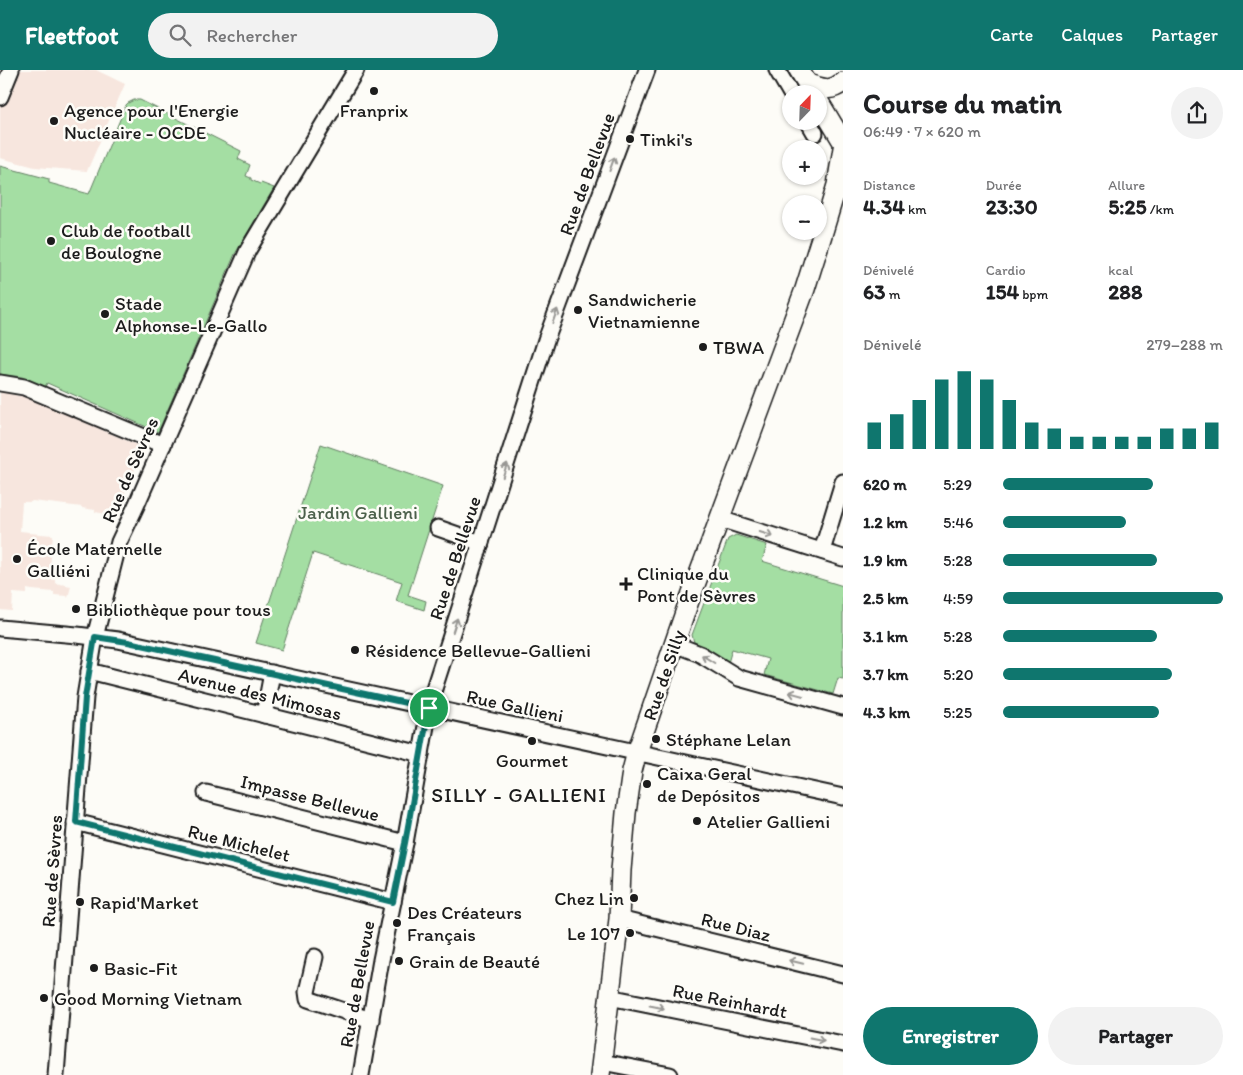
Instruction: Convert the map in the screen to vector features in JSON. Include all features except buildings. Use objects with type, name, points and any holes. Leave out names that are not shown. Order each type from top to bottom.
[{"type":"main road","points":[[807,82],[828,89],[835,88],[843,82]]},
{"type":"main road","points":[[828,117],[843,142]]},
{"type":"main road","name":"Rue de Silly","points":[[827,218],[837,185],[843,148]]},
{"type":"main road","name":"Rue de Silly","points":[[827,228],[843,209]]},
{"type":"main road","name":"Rue de Silly","points":[[601,1068],[619,919],[626,813],[631,776],[637,752],[674,644],[801,300],[820,240]]},
{"type":"street","points":[[0,97],[11,70]]},
{"type":"street","name":"Rue de Sèvres","points":[[56,1075],[85,697],[95,637],[119,542],[248,250],[356,70]]},
{"type":"street","name":"Rue de Bellevue","points":[[361,1075],[431,698],[546,340],[647,70]]},
{"type":"street","points":[[777,70],[786,85]]},
{"type":"street","points":[[0,383],[24,387],[163,445]]},
{"type":"street","points":[[822,551],[843,482]]},
{"type":"street","points":[[720,520],[843,558]]},
{"type":"street","points":[[438,528],[481,543]]},
{"type":"street","name":"Rue Gallieni","points":[[0,628],[128,642],[429,708],[505,720],[637,752],[843,797]]},
{"type":"street","points":[[674,644],[700,654],[739,678],[843,707]]},
{"type":"street","name":"Avenue des Mimosas","points":[[89,672],[422,754]]},
{"type":"street","points":[[264,715],[272,674]]},
{"type":"street","name":"Impasse Bellevue","points":[[206,793],[405,843]]},
{"type":"street","name":"Rue Michelet","points":[[76,822],[393,902]]},
{"type":"street","name":"Rue Diaz","points":[[619,919],[843,974]]},
{"type":"street","points":[[315,957],[306,992],[308,999],[371,1020]]},
{"type":"street","name":"Rue Reinhardt","points":[[609,998],[843,1044]]},
{"type":"street","points":[[601,1068],[670,1075]]},
{"type":"shaded area","name":"Agence pour l'Energie Nucléaire - OCDE","points":[[0,70],[96,70],[125,84],[87,171],[35,167],[0,158]]},
{"type":"shaded area","points":[[0,391],[27,396],[144,448],[119,507],[112,515],[82,507],[32,501],[22,502],[20,531],[53,535],[49,579],[55,580],[55,583],[71,586],[68,598],[67,596],[54,595],[54,592],[27,589],[27,594],[13,593],[12,611],[0,610]]},
{"type":"green space","name":"Stade Alphonse-Le-Gallo","points":[[134,100],[140,100],[241,151],[238,159],[250,165],[246,176],[260,184],[274,188],[235,254],[158,432],[47,383],[45,387],[22,377],[0,374],[0,166],[49,179],[49,183],[89,194],[126,105]]},
{"type":"green space","name":"Jardin Gallieni","points":[[321,444],[443,486],[408,595],[426,601],[424,610],[396,601],[402,582],[313,553],[282,650],[256,643]]},
{"type":"green space","points":[[736,535],[767,545],[762,561],[843,586],[843,679],[838,678],[833,694],[764,675],[768,659],[732,649],[728,663],[694,642],[692,635],[728,539]]},
{"type":"place","name":"Franprix","points":[[374,91]]},
{"type":"place","name":"Agence pour l'Energie Nucléaire - OCDE","points":[[54,121]]},
{"type":"place","name":"Tinki's","points":[[630,139]]},
{"type":"place","name":"Club de football de Boulogne","points":[[51,241]]},
{"type":"place","name":"Sandwicherie Vietnamienne","points":[[578,310]]},
{"type":"place","name":"Stade Alphonse-Le-Gallo","points":[[105,314]]},
{"type":"place","name":"TBWA","points":[[703,347]]},
{"type":"place","name":"École Maternelle Galliéni","points":[[17,559]]},
{"type":"place","name":"Clinique du Pont de Sèvres","points":[[626,584]]},
{"type":"place","name":"Bibliothèque pour tous","points":[[76,609]]},
{"type":"place","name":"Résidence Bellevue-Gallieni","points":[[355,650]]},
{"type":"place","name":"Stéphane Lelan","points":[[656,739]]},
{"type":"place","name":"Gourmet","points":[[532,741]]},
{"type":"place","name":"Caixa Geral de Depósitos","points":[[647,784]]},
{"type":"place","name":"Atelier Gallieni","points":[[697,821]]},
{"type":"place","name":"Chez Lin","points":[[634,898]]},
{"type":"place","name":"Rapid'Market","points":[[80,902]]},
{"type":"place","name":"Des Créateurs Français","points":[[397,923]]},
{"type":"place","name":"Le 107","points":[[630,933]]},
{"type":"place","name":"Grain de Beauté","points":[[399,961]]},
{"type":"place","name":"Basic-Fit","points":[[94,968]]},
{"type":"place","name":"Good Morning Vietnam","points":[[44,998]]},
{"type":"district","name":"SILLY - GALLIENI","points":[[519,794]]},
{"type":"route","points":[[95,637],[128,642],[429,708],[422,754],[393,902],[76,822],[85,697],[95,637]]}]
